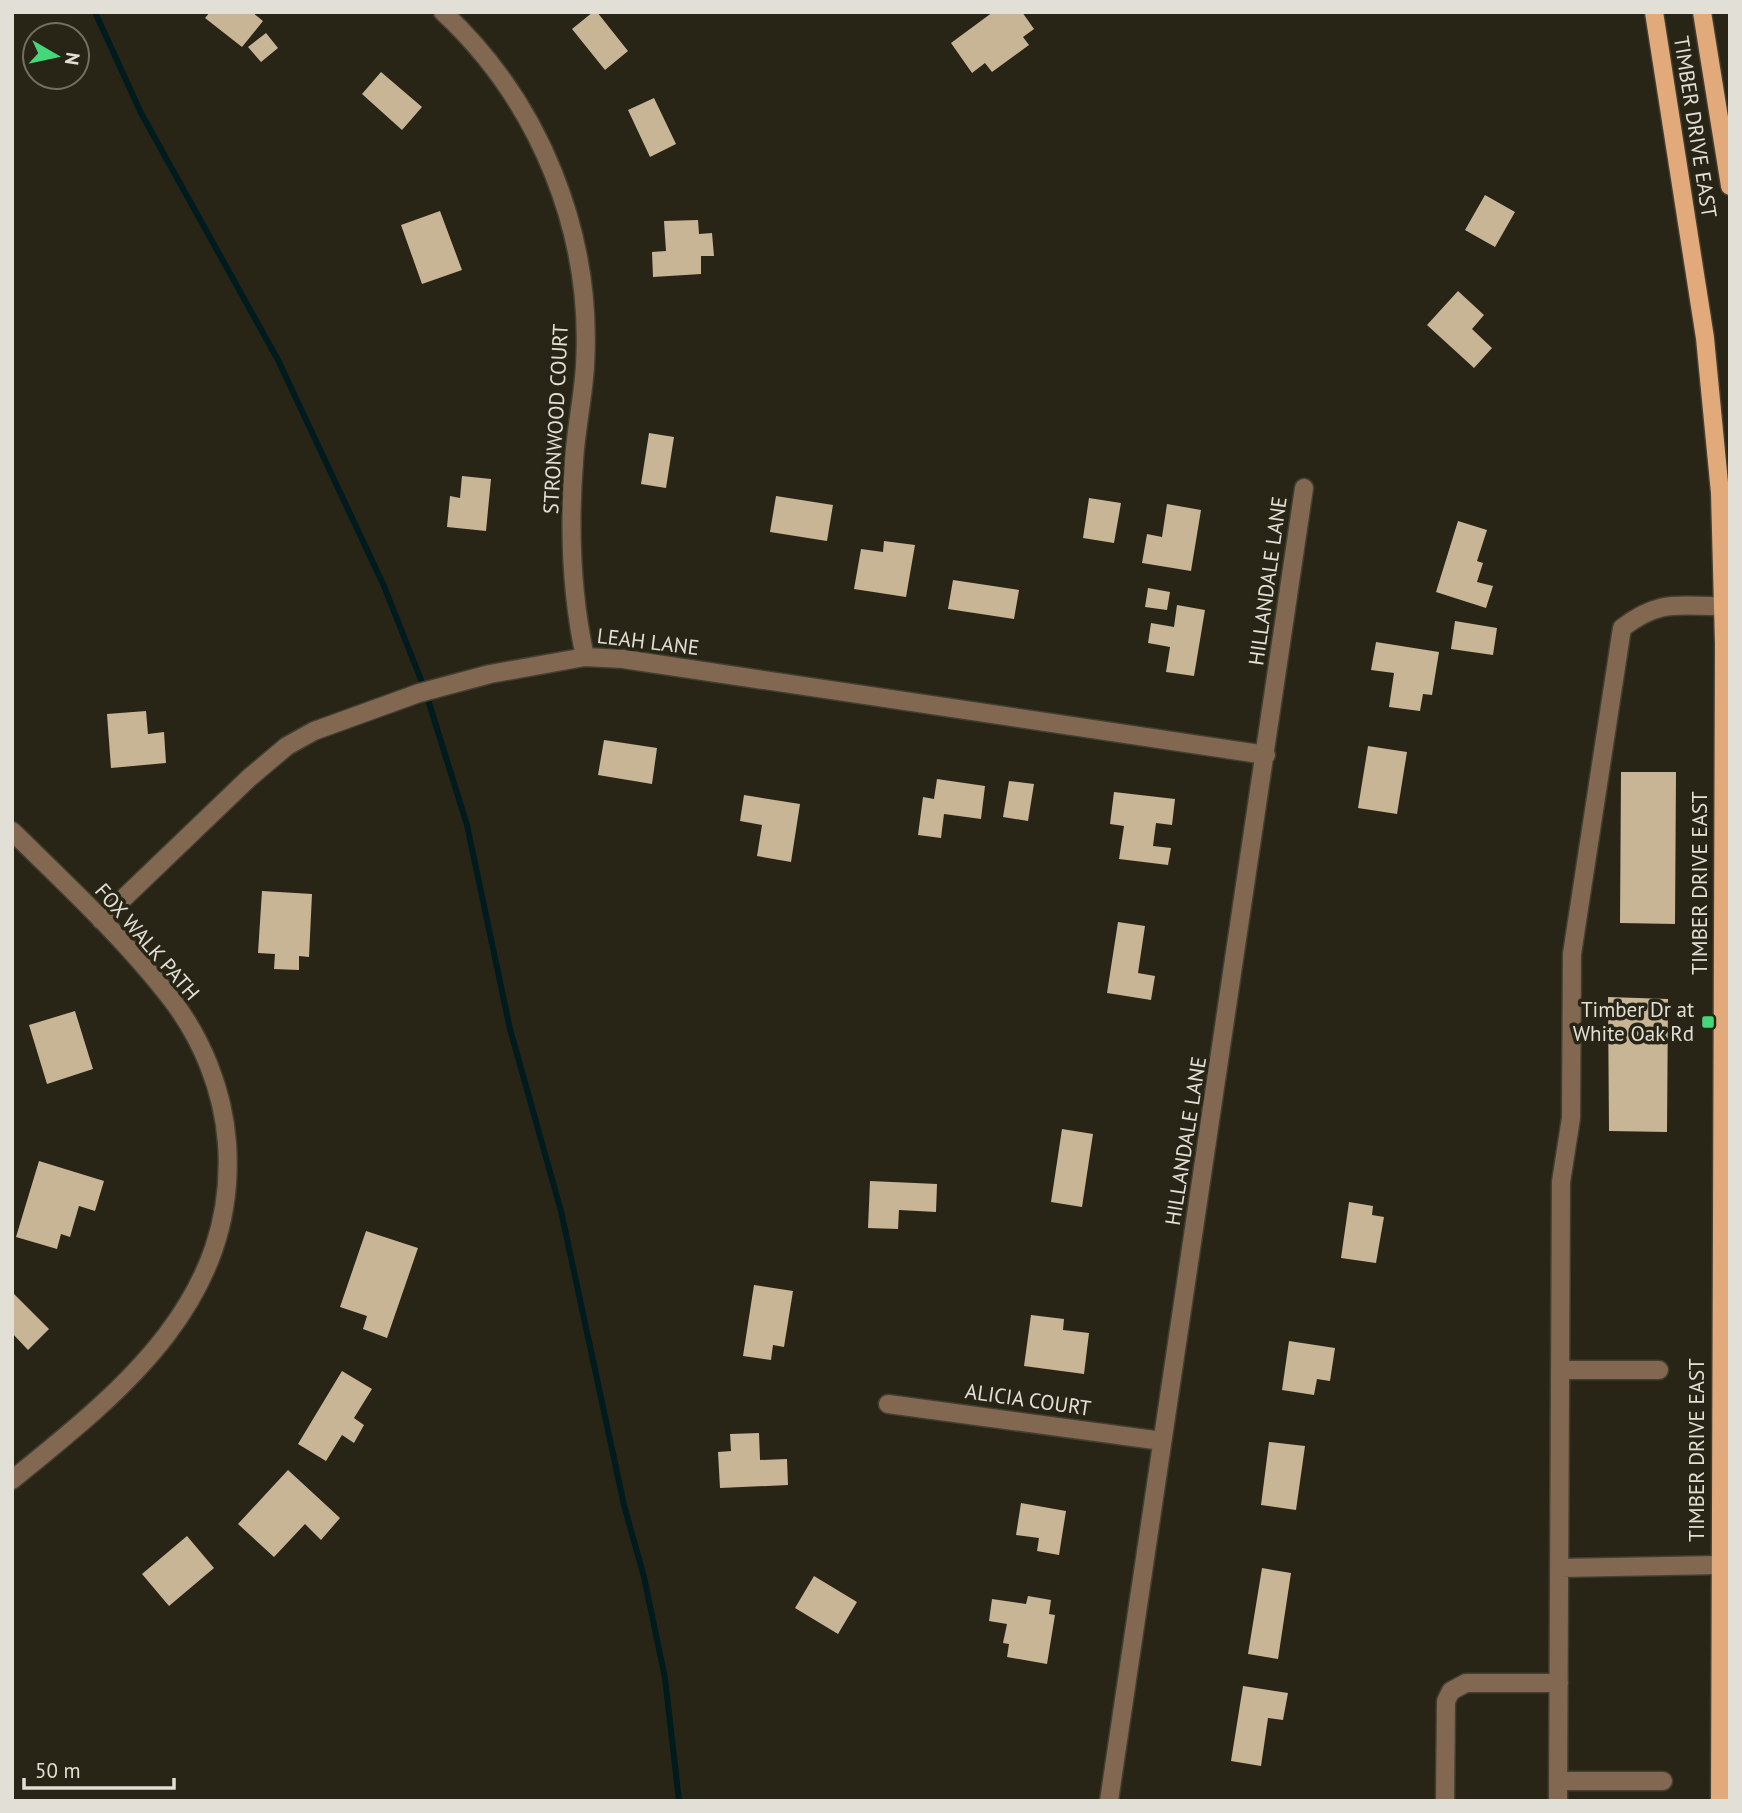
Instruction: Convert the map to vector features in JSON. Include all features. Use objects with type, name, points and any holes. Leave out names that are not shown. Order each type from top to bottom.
[{"type":"main road","name":"TIMBER DRIVE EAST","points":[[1654,12],[1705,338],[1720,493],[1726,607],[1719,1565],[1721,1801]]},
{"type":"main road","name":"TIMBER DRIVE EAST","points":[[1702,12],[1730,186]]},
{"type":"street","name":"STRONWOOD COURT","points":[[443,12],[495,66],[532,127],[551,164],[576,244],[584,299],[585,365],[574,461],[573,522],[575,611],[585,657]]},
{"type":"street","name":"HILLANDALE LANE","points":[[1109,1801],[1304,488]]},
{"type":"street","points":[[1558,1801],[1562,1182],[1571,1118],[1572,954],[1622,628],[1642,612],[1667,605],[1726,607]]},
{"type":"street","name":"LEAH LANE","points":[[102,920],[249,778],[287,746],[314,731],[419,693],[535,664],[585,657],[623,659],[1266,755]]},
{"type":"street","name":"FOX WALK PATH","points":[[12,831],[102,920],[170,997],[211,1069],[226,1132],[229,1168],[225,1207],[208,1267],[182,1316],[152,1355],[80,1426],[12,1480]]},
{"type":"street","points":[[1561,1370],[1659,1370]]},
{"type":"street","name":"ALICIA COURT","points":[[888,1404],[1162,1441]]},
{"type":"street","points":[[1560,1568],[1719,1565]]},
{"type":"street","points":[[1445,1801],[1446,1701],[1451,1691],[1466,1683],[1559,1683]]},
{"type":"street","points":[[1558,1781],[1663,1781]]},
{"type":"building","points":[[210,12],[252,12],[263,21],[242,47],[205,18]]},
{"type":"building","points":[[593,12],[597,12],[628,51],[605,70],[572,29]]},
{"type":"building","points":[[993,12],[1022,12],[1034,29],[1023,37],[1029,45],[992,72],[985,63],[972,73],[951,43]]},
{"type":"building","points":[[266,33],[278,48],[261,62],[248,47]]},
{"type":"building","points":[[381,72],[422,107],[402,130],[362,94]]},
{"type":"building","points":[[654,98],[676,144],[650,157],[628,110]]},
{"type":"building","points":[[1485,195],[1515,212],[1495,247],[1465,230]]},
{"type":"building","points":[[440,211],[462,270],[422,284],[401,225]]},
{"type":"building","points":[[698,220],[699,234],[712,233],[714,256],[701,256],[701,274],[653,277],[652,252],[666,251],[664,221]]},
{"type":"building","points":[[1458,291],[1484,315],[1472,329],[1492,348],[1474,368],[1427,325]]},
{"type":"building","points":[[649,433],[674,437],[666,488],[641,484]]},
{"type":"building","points":[[462,476],[491,479],[486,531],[447,527],[450,496],[460,498]]},
{"type":"building","points":[[776,496],[833,505],[827,541],[770,532]]},
{"type":"building","points":[[1089,498],[1121,503],[1114,543],[1083,538]]},
{"type":"building","points":[[1167,504],[1201,510],[1191,571],[1142,563],[1147,534],[1162,537]]},
{"type":"building","points":[[1458,521],[1487,530],[1477,561],[1483,563],[1477,582],[1493,586],[1486,608],[1436,592]]},
{"type":"building","points":[[884,541],[915,545],[906,597],[854,589],[861,549],[883,552]]},
{"type":"building","points":[[953,580],[1019,590],[1014,619],[948,609]]},
{"type":"building","points":[[1148,588],[1170,592],[1167,610],[1145,607]]},
{"type":"building","points":[[1177,605],[1205,610],[1194,676],[1166,672],[1170,647],[1148,643],[1151,623],[1174,627]]},
{"type":"building","points":[[1455,621],[1497,628],[1493,655],[1451,649]]},
{"type":"building","points":[[1376,642],[1439,652],[1432,695],[1423,694],[1420,711],[1389,707],[1394,673],[1371,670]]},
{"type":"building","points":[[146,711],[148,734],[164,732],[166,763],[111,768],[107,714]]},
{"type":"building","points":[[604,740],[657,748],[652,784],[598,775]]},
{"type":"building","points":[[1368,746],[1407,752],[1397,814],[1358,808]]},
{"type":"building","points":[[1621,772],[1676,772],[1675,924],[1620,923]]},
{"type":"building","points":[[937,779],[985,786],[981,819],[944,814],[941,838],[918,835],[923,797],[934,799]]},
{"type":"building","points":[[1009,781],[1034,784],[1028,821],[1003,817]]},
{"type":"building","points":[[1114,792],[1175,799],[1172,825],[1156,823],[1153,846],[1171,848],[1168,865],[1119,859],[1124,826],[1110,824]]},
{"type":"building","points":[[744,795],[800,804],[791,862],[757,856],[762,825],[740,821]]},
{"type":"building","points":[[262,891],[312,894],[309,957],[299,956],[299,970],[274,969],[275,954],[258,953]]},
{"type":"building","points":[[1118,922],[1145,926],[1138,973],[1155,976],[1151,1000],[1107,993]]},
{"type":"building","points":[[1608,997],[1668,999],[1667,1132],[1609,1131]]},
{"type":"building","points":[[75,1011],[93,1069],[47,1084],[29,1025]]},
{"type":"building","points":[[1062,1129],[1093,1134],[1082,1207],[1051,1202]]},
{"type":"building","points":[[39,1161],[104,1181],[95,1211],[79,1206],[70,1237],[61,1234],[57,1249],[16,1237]]},
{"type":"building","points":[[870,1181],[937,1184],[936,1212],[899,1210],[898,1229],[868,1228]]},
{"type":"building","points":[[1349,1202],[1373,1206],[1372,1215],[1384,1217],[1376,1263],[1341,1258]]},
{"type":"building","points":[[366,1231],[418,1248],[387,1338],[363,1329],[367,1316],[340,1307]]},
{"type":"building","points":[[754,1285],[793,1291],[784,1347],[773,1345],[771,1360],[743,1356]]},
{"type":"building","points":[[12,1292],[49,1329],[28,1350],[12,1333]]},
{"type":"building","points":[[1031,1315],[1064,1319],[1063,1330],[1089,1333],[1084,1374],[1024,1366]]},
{"type":"building","points":[[1289,1341],[1335,1348],[1330,1381],[1317,1379],[1314,1395],[1282,1390]]},
{"type":"building","points":[[342,1371],[372,1389],[354,1418],[364,1425],[354,1443],[342,1435],[326,1461],[298,1444]]},
{"type":"building","points":[[759,1433],[760,1460],[787,1459],[788,1485],[720,1488],[718,1452],[731,1451],[730,1434]]},
{"type":"building","points":[[1269,1442],[1305,1446],[1296,1510],[1261,1505]]},
{"type":"building","points":[[288,1470],[340,1518],[321,1540],[305,1524],[274,1557],[238,1524]]},
{"type":"building","points":[[1021,1503],[1066,1511],[1059,1555],[1037,1551],[1039,1538],[1016,1535]]},
{"type":"building","points":[[187,1536],[214,1568],[169,1606],[142,1574]]},
{"type":"building","points":[[1262,1568],[1291,1573],[1278,1659],[1248,1654]]},
{"type":"building","points":[[814,1576],[857,1602],[838,1634],[795,1608]]},
{"type":"building","points":[[1028,1596],[1051,1600],[1049,1614],[1055,1615],[1047,1664],[1007,1657],[1009,1644],[1003,1643],[1007,1624],[989,1621],[992,1599],[1026,1604]]},
{"type":"building","points":[[1243,1686],[1288,1693],[1283,1720],[1268,1718],[1261,1766],[1231,1761]]},
{"type":"waterway","points":[[95,12],[141,113],[278,360],[384,586],[425,690],[467,825],[510,1029],[561,1211],[624,1505],[644,1577],[665,1678],[679,1801]]},
{"type":"place","name":"Timber Dr at White Oak Rd","points":[[1708,1022]]}]
